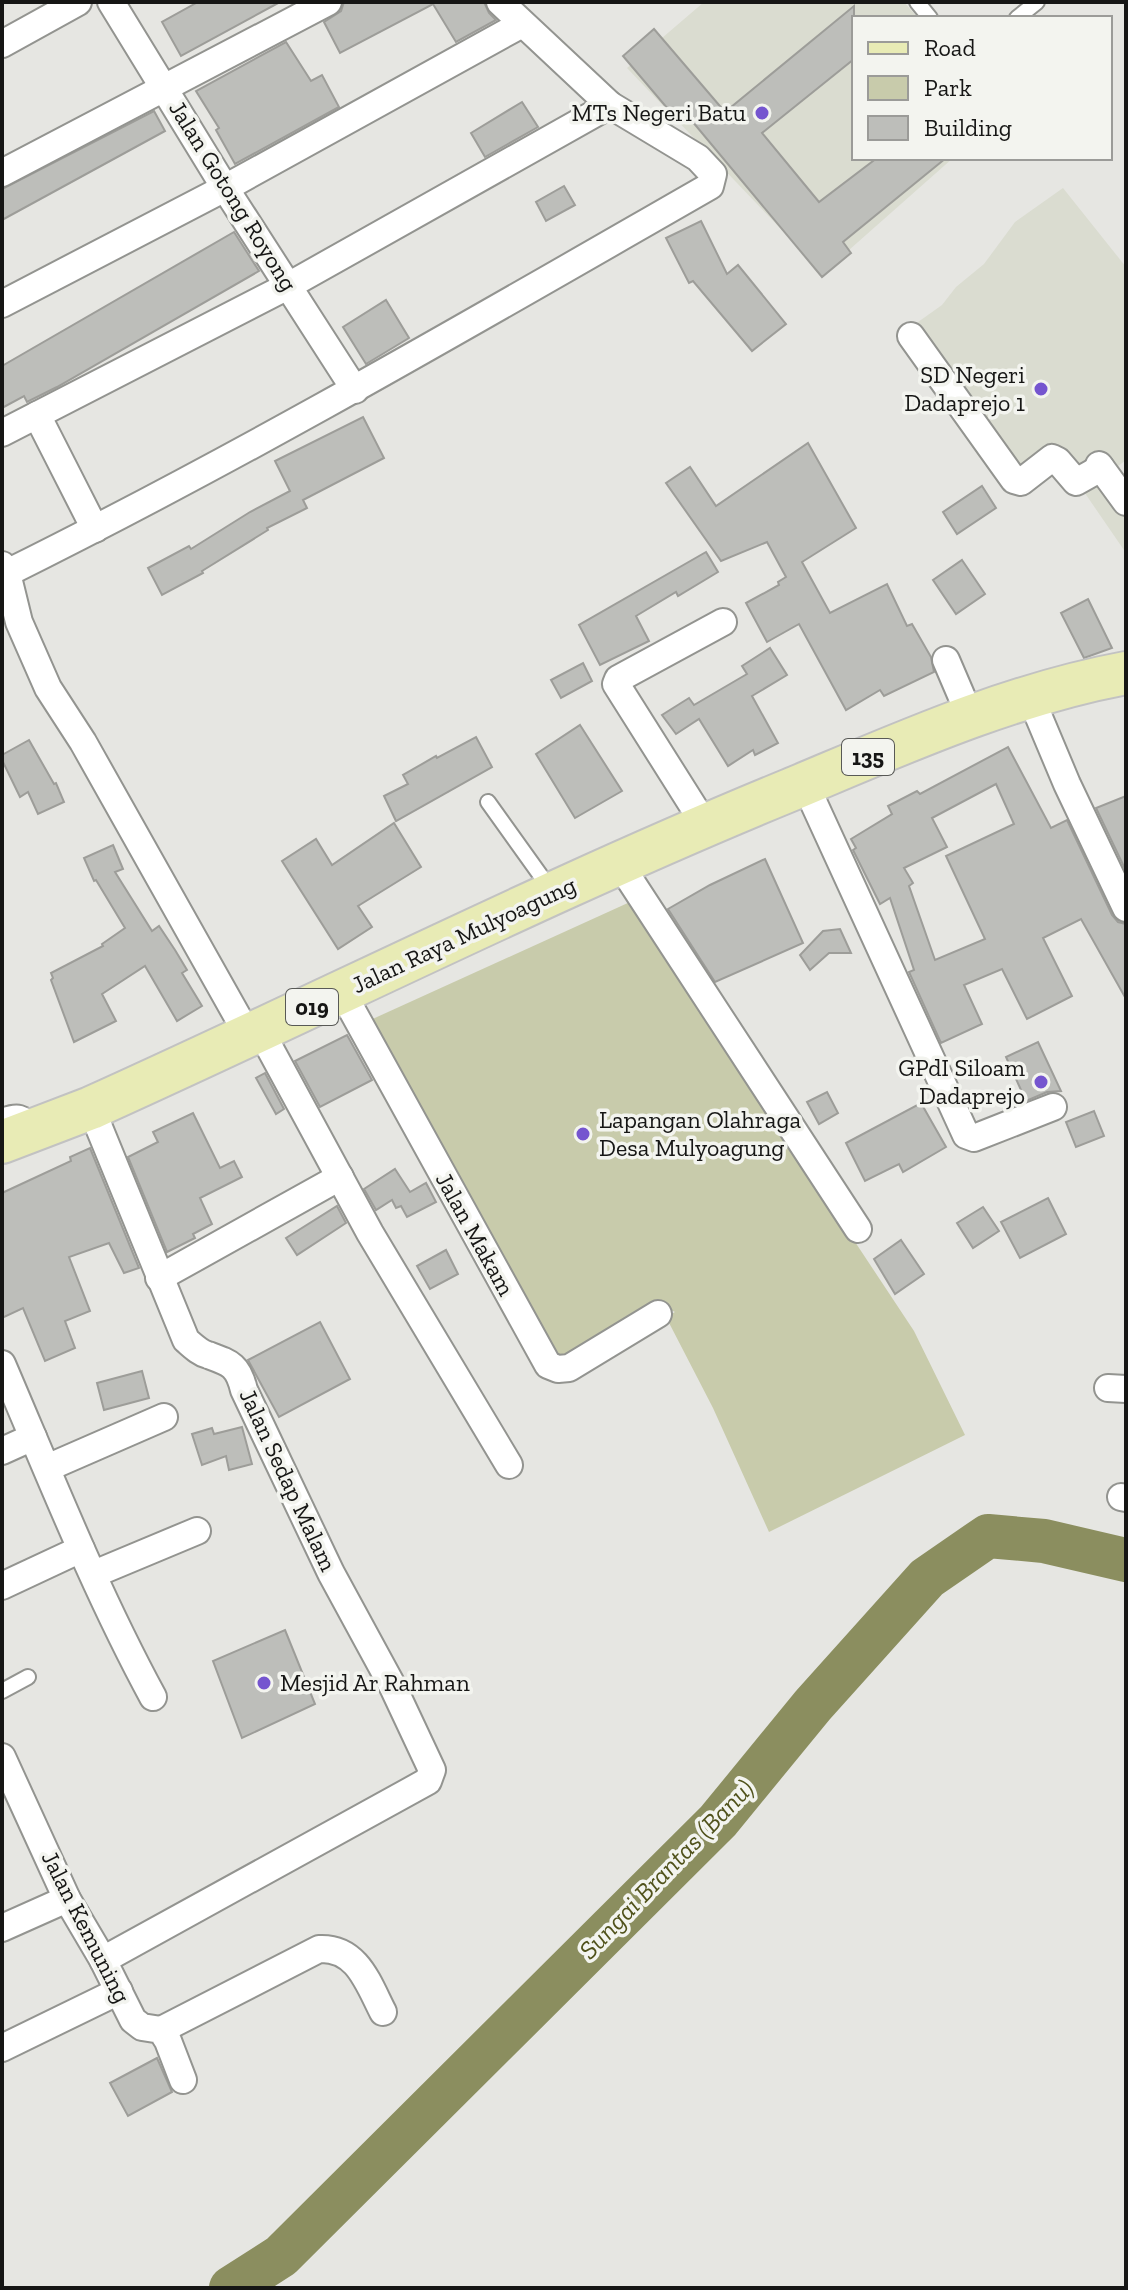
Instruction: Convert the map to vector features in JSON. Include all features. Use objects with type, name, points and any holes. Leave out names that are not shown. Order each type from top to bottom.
[{"type":"main road","name":"135","points":[[619,863],[970,716],[1119,668]]},
{"type":"main road","name":"Jalan Raya Mulyoagung","points":[[14,1129],[91,1108],[619,863]]},
{"type":"street","points":[[2,44],[78,2]]},
{"type":"street","name":"Jalan Gotong Royong","points":[[111,2],[225,188],[355,390]]},
{"type":"street","points":[[2,173],[328,2]]},
{"type":"street","points":[[500,2],[610,105],[698,158],[713,174],[710,186],[355,390],[95,529],[4,569],[19,622],[48,688],[83,742],[340,1177],[410,1302],[509,1465]]},
{"type":"street","points":[[2,304],[225,188],[522,24]]},
{"type":"street","points":[[2,433],[288,286],[610,105]]},
{"type":"street","points":[[911,336],[1014,480],[1021,482],[1052,458],[1076,482],[1100,467],[1126,502]]},
{"type":"street","points":[[37,415],[95,529]]},
{"type":"street","points":[[705,825],[616,684],[618,679],[723,622]]},
{"type":"street","points":[[946,660],[970,716]]},
{"type":"street","points":[[1030,696],[1067,784],[1126,908]]},
{"type":"street","points":[[805,784],[966,1135],[974,1138],[1053,1107]]},
{"type":"street","points":[[619,863],[858,1229]]},
{"type":"street","name":"Jalan Makam","points":[[342,992],[548,1365],[558,1369],[569,1368],[658,1314]]},
{"type":"street","name":"Jalan Sedap Malam","points":[[91,1108],[186,1340],[205,1355],[226,1361],[241,1377],[244,1390],[331,1573],[393,1687],[432,1770],[428,1781],[103,1960]]},
{"type":"street","points":[[159,1278],[340,1177]]},
{"type":"street","points":[[2,1364],[81,1549],[153,1697]]},
{"type":"street","points":[[47,1468],[164,1417]]},
{"type":"street","points":[[2,1451],[33,1437]]},
{"type":"street","points":[[94,1574],[197,1531]]},
{"type":"street","points":[[2,1586],[81,1549]]},
{"type":"street","name":"Jalan Kemuning","points":[[5,1769],[67,1899],[133,2020],[142,2027],[161,2030]]},
{"type":"street","points":[[2,1928],[67,1899]]},
{"type":"street","points":[[183,2080],[161,2030],[319,1949],[333,1948],[354,1960],[383,2012]]},
{"type":"street","points":[[2,2048],[119,1991]]},
{"type":"lane","points":[[1020,16],[1037,2]]},
{"type":"lane","points":[[488,802],[553,893]]},
{"type":"lane","points":[[2,1691],[28,1677]]},
{"type":"shaded area","name":"MTs Negeri Batu","points":[[704,2],[904,2],[916,16],[852,16],[852,160],[951,160],[823,273],[627,68]]},
{"type":"shaded area","name":"SD Negeri Dadaprejo 1","points":[[1063,188],[1126,267],[1126,460],[1113,470],[1126,489],[1126,553],[1056,451],[1020,477],[911,327],[942,305],[956,287],[984,264],[1015,222]]},
{"type":"green space","points":[[630,902],[914,1331],[965,1435],[769,1532],[713,1408],[666,1317],[675,1312],[663,1306],[562,1362],[552,1361],[366,1022]]},
{"type":"building","points":[[198,2],[280,2],[181,56],[162,22]]},
{"type":"building","points":[[344,2],[484,2],[496,20],[456,42],[433,4],[340,53],[324,22],[341,11]]},
{"type":"building","points":[[854,6],[852,61],[762,133],[819,202],[874,160],[944,160],[843,242],[851,253],[822,277],[687,115],[679,122],[623,56],[654,29],[725,112]]},
{"type":"building","points":[[286,42],[311,81],[322,75],[339,107],[235,164],[216,130],[219,128],[196,91]]},
{"type":"building","points":[[522,102],[538,127],[485,157],[471,133]]},
{"type":"building","points":[[154,111],[165,131],[2,220],[2,189]]},
{"type":"building","points":[[564,186],[575,205],[546,221],[536,202]]},
{"type":"building","points":[[701,221],[727,274],[738,265],[786,324],[752,351],[693,281],[689,283],[666,238]]},
{"type":"building","points":[[234,232],[259,271],[57,387],[27,402],[24,396],[2,408],[2,366]]},
{"type":"building","points":[[386,300],[409,338],[366,364],[343,327]]},
{"type":"building","points":[[363,417],[384,458],[303,500],[307,508],[267,528],[203,573],[162,595],[148,568],[189,546],[191,549],[290,491],[275,461]]},
{"type":"building","points":[[808,443],[856,528],[802,562],[830,613],[887,584],[907,626],[912,624],[931,657],[934,672],[884,696],[880,690],[846,710],[799,624],[767,642],[746,603],[779,585],[778,582],[786,577],[767,542],[721,561],[666,483],[690,467],[716,506]]},
{"type":"building","points":[[982,486],[996,508],[957,534],[943,512]]},
{"type":"building","points":[[706,552],[718,572],[636,616],[649,641],[600,665],[579,625]]},
{"type":"building","points":[[962,560],[985,594],[956,614],[933,580]]},
{"type":"building","points":[[1088,599],[1112,648],[1084,658],[1061,613]]},
{"type":"building","points":[[770,648],[787,675],[752,696],[778,743],[755,755],[753,750],[728,766],[699,719],[676,734],[662,715],[689,698],[694,705],[747,674],[742,666]]},
{"type":"building","points":[[583,663],[592,681],[561,698],[551,680]]},
{"type":"building","points":[[580,725],[622,791],[575,818],[536,754]]},
{"type":"building","points":[[476,737],[492,767],[396,821],[384,796],[408,784],[403,775]]},
{"type":"building","points":[[29,740],[64,802],[38,814],[28,792],[20,797],[2,760],[2,755]]},
{"type":"building","points":[[1008,747],[1051,828],[1067,820],[1112,915],[1118,922],[1126,924],[1126,999],[1081,919],[1043,938],[1072,996],[1027,1019],[1002,969],[964,985],[982,1024],[941,1043],[909,972],[914,970],[890,898],[880,904],[853,850],[856,848],[851,839],[892,814],[888,806],[917,791],[920,794]],"holes":[[[996,784],[1014,824],[946,856],[985,939],[935,960],[909,886],[913,883],[904,868],[947,847],[932,818]]]},
{"type":"building","points":[[1126,796],[1126,871],[1096,808]]},
{"type":"building","points":[[394,823],[421,867],[358,906],[372,927],[338,949],[282,861],[316,839],[332,865]]},
{"type":"building","points":[[113,845],[123,869],[115,872],[152,931],[159,926],[175,950],[187,970],[182,973],[202,1006],[177,1021],[145,966],[102,994],[116,1021],[74,1042],[51,973],[103,946],[125,928],[94,881],[84,858]]},
{"type":"building","points":[[765,859],[803,943],[715,982],[668,909]]},
{"type":"building","points":[[840,929],[851,953],[829,953],[810,970],[800,955],[823,931]]},
{"type":"building","points":[[347,1035],[372,1080],[320,1107],[295,1061]]},
{"type":"building","points":[[1038,1042],[1061,1091],[1047,1092],[1026,1101],[1006,1057]]},
{"type":"building","points":[[265,1073],[284,1109],[276,1114],[256,1078]]},
{"type":"building","points":[[827,1092],[838,1113],[819,1124],[807,1102]]},
{"type":"building","points":[[921,1103],[946,1147],[903,1172],[899,1164],[865,1181],[846,1143]]},
{"type":"building","points":[[1094,1111],[1104,1136],[1076,1147],[1066,1122]]},
{"type":"building","points":[[193,1113],[220,1168],[234,1161],[242,1177],[200,1198],[212,1224],[193,1234],[195,1238],[167,1252],[128,1157],[158,1142],[153,1132]]},
{"type":"building","points":[[90,1148],[139,1268],[124,1273],[109,1243],[69,1257],[90,1311],[65,1321],[75,1348],[45,1361],[23,1308],[2,1318],[2,1193],[71,1161],[70,1157]]},
{"type":"building","points":[[395,1169],[410,1192],[426,1183],[436,1202],[407,1217],[401,1206],[396,1208],[392,1200],[376,1210],[364,1189]]},
{"type":"building","points":[[1048,1198],[1066,1234],[1020,1258],[1001,1222]]},
{"type":"building","points":[[337,1206],[346,1223],[297,1255],[286,1238]]},
{"type":"building","points":[[983,1207],[999,1231],[973,1248],[957,1223]]},
{"type":"building","points":[[901,1240],[924,1274],[895,1294],[874,1259]]},
{"type":"building","points":[[446,1250],[458,1274],[430,1289],[417,1266]]},
{"type":"building","points":[[320,1322],[350,1379],[279,1417],[248,1360]]},
{"type":"building","points":[[142,1371],[149,1398],[104,1410],[97,1383]]},
{"type":"building","points":[[242,1427],[252,1464],[229,1470],[226,1456],[202,1465],[192,1434],[212,1428],[214,1434]]},
{"type":"building","name":"Mesjid Ar Rahman","points":[[285,1630],[315,1704],[242,1738],[213,1661]]},
{"type":"building","points":[[157,2058],[172,2092],[128,2116],[110,2083]]},
{"type":"waterway","name":"Sungai Brantas (Banu)","points":[[231,2288],[281,2256],[718,1821],[813,1705],[927,1578],[988,1536],[1044,1541],[1126,1560]]},
{"type":"place","name":"MTs Negeri Batu","points":[[762,113]]},
{"type":"place","name":"SD Negeri Dadaprejo 1","points":[[1041,389]]},
{"type":"place","name":"GPdI Siloam Dadaprejo","points":[[1041,1082]]},
{"type":"place","name":"Lapangan Olahraga Desa Mulyoagung","points":[[583,1134]]},
{"type":"place","name":"Mesjid Ar Rahman","points":[[264,1683]]}]
